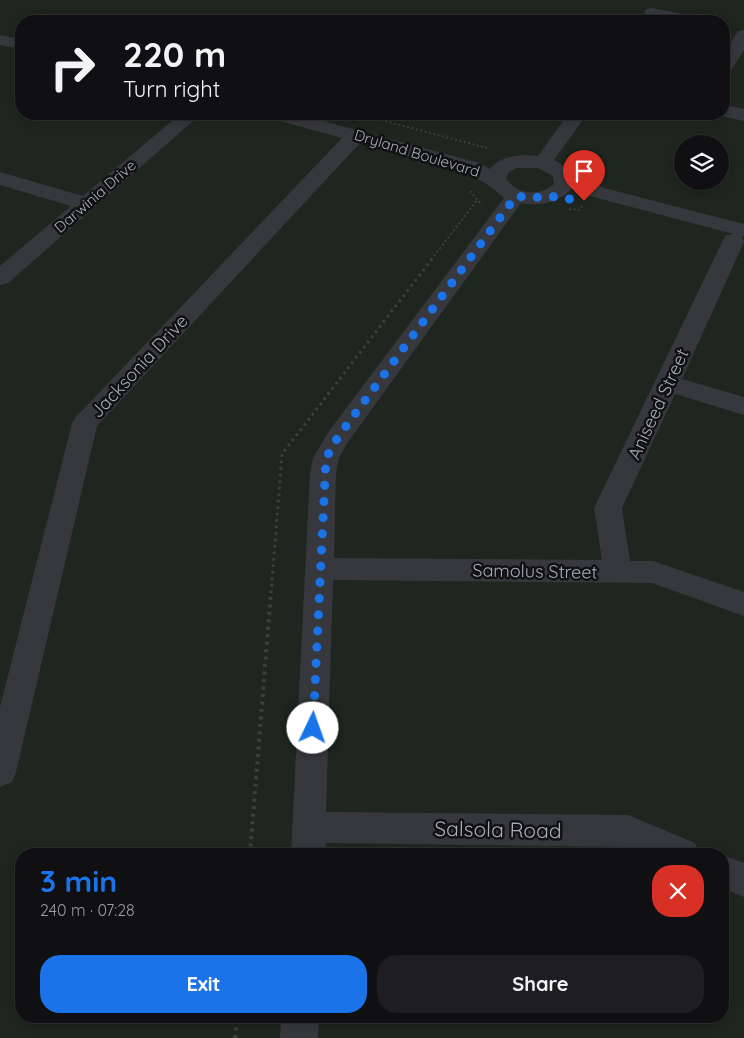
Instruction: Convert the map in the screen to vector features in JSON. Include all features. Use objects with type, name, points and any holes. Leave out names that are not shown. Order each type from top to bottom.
[{"type":"street","points":[[653,11],[669,15]]},
{"type":"street","points":[[730,54],[740,32]]},
{"type":"street","points":[[0,40],[15,43]]},
{"type":"street","points":[[0,49],[15,53]]},
{"type":"street","points":[[730,112],[744,116]]},
{"type":"street","name":"Darwinia Drive","points":[[0,278],[183,120]]},
{"type":"street","name":"Dryland Boulevard","points":[[317,120],[365,127],[472,167],[506,189]]},
{"type":"street","name":"Dryland Boulevard","points":[[344,120],[472,153],[521,161],[543,162]]},
{"type":"street","points":[[574,120],[543,162],[592,190],[742,234]]},
{"type":"street","name":"Jacksonia Drive","points":[[0,772],[85,423],[365,127]]},
{"type":"street","points":[[521,161],[513,162],[500,169],[497,173],[506,189],[532,198],[548,196],[584,201],[742,234]]},
{"type":"street","points":[[548,196],[560,190],[564,185],[563,175]]},
{"type":"street","points":[[0,178],[86,204]]},
{"type":"street","points":[[308,840],[326,458],[338,437],[506,189]]},
{"type":"street","name":"Aniseed Street","points":[[618,572],[608,508],[742,234]]},
{"type":"street","points":[[668,383],[744,406]]},
{"type":"street","name":"Samolus Street","points":[[321,569],[653,572],[744,604]]},
{"type":"street","name":"Salsola Road","points":[[308,840],[628,831],[669,848]]},
{"type":"street","points":[[729,873],[744,880]]},
{"type":"street","points":[[299,1038],[300,1023]]},
{"type":"path","points":[[365,127],[487,148]]},
{"type":"path","points":[[235,1038],[236,1023]]},
{"type":"shaded area","points":[[0,0],[744,0],[744,1038],[0,1038]]},
{"type":"route","points":[[313,728],[321,569],[323,473],[326,458],[338,437],[516,196],[532,198],[548,196],[584,201]]}]
